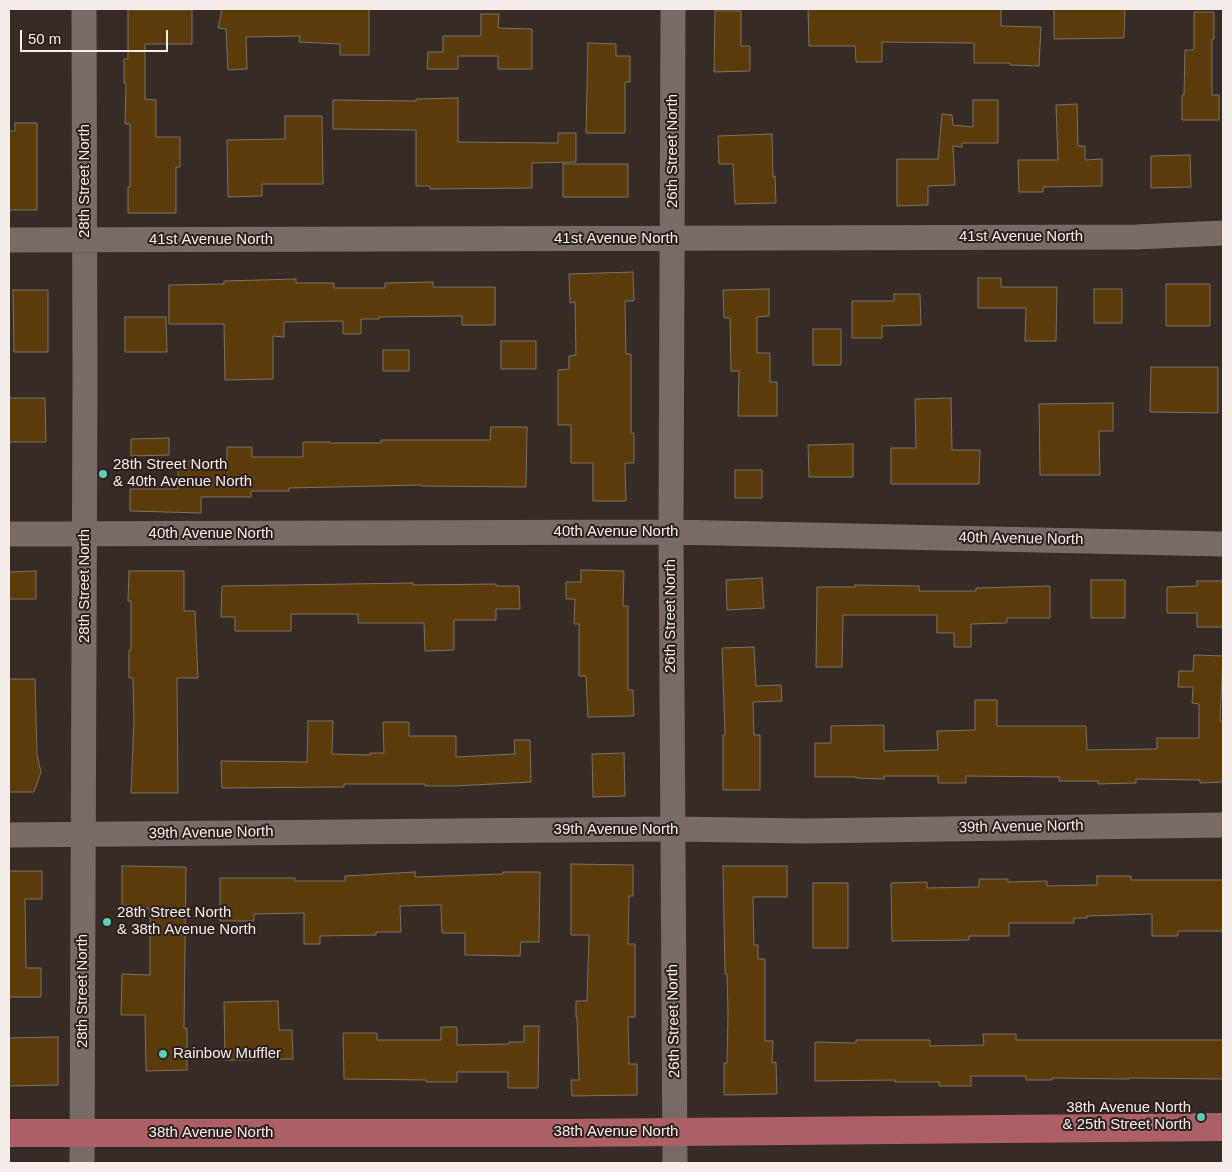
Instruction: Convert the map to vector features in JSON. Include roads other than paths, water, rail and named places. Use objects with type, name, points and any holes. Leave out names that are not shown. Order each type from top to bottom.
[{"type":"main road","name":"38th Avenue North","points":[[9,1133],[675,1132],[1223,1126]]},
{"type":"street","name":"28th Street North","points":[[82,1163],[86,240],[84,9]]},
{"type":"street","name":"26th Street North","points":[[673,9],[671,532],[675,1163]]},
{"type":"street","name":"41st Avenue North","points":[[9,240],[1136,237],[1223,233]]},
{"type":"street","name":"40th Avenue North","points":[[9,534],[671,532],[1223,544]]},
{"type":"street","name":"39th Avenue North","points":[[9,835],[672,829],[805,831],[1223,825]]},
{"type":"place","name":"28th Street North & 40th Avenue North","points":[[103,474]]},
{"type":"place","name":"28th Street North & 38th Avenue North","points":[[107,922]]},
{"type":"place","name":"Rainbow Muffler","points":[[163,1054]]},
{"type":"place","name":"38th Avenue North & 25th Street North","points":[[1201,1117]]}]
